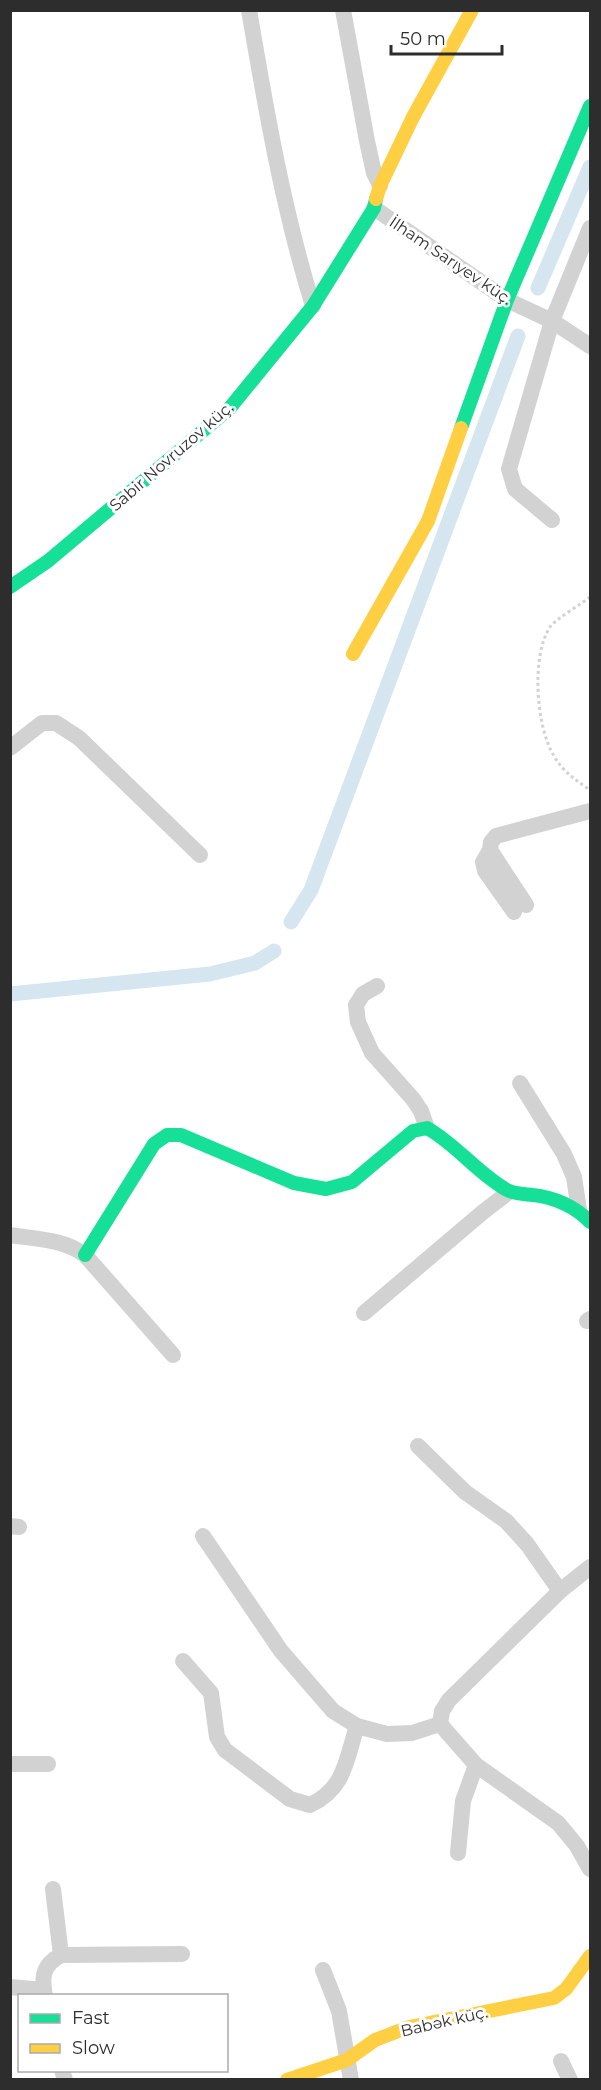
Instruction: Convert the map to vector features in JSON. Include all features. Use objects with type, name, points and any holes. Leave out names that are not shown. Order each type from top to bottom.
[{"type":"street","points":[[249,10],[272,147],[295,248],[313,306]]},
{"type":"street","points":[[343,10],[367,141],[374,173],[380,186]]},
{"type":"street","name":"Sabir Novruzov küç.","points":[[10,587],[48,561],[229,409],[313,306],[374,207],[380,186],[413,117],[472,10]]},
{"type":"street","points":[[353,654],[428,521],[507,300],[591,106]]},
{"type":"street","name":"İlham Sarıyev küç.","points":[[374,207],[507,300],[552,321],[591,346]]},
{"type":"street","points":[[552,520],[515,489],[508,469],[552,321],[591,228]]},
{"type":"street","points":[[10,748],[42,723],[56,723],[79,738],[200,855]]},
{"type":"street","points":[[520,909],[490,850],[490,842],[496,836],[591,811]]},
{"type":"street","points":[[376,986],[363,994],[356,1005],[358,1022],[372,1053],[413,1099],[421,1111],[427,1128]]},
{"type":"street","points":[[520,1083],[564,1154],[574,1177],[585,1216]]},
{"type":"street","points":[[85,1255],[153,1144],[167,1135],[181,1135],[294,1183],[326,1189],[352,1182],[413,1131],[427,1128],[445,1138],[496,1184],[509,1192],[543,1196],[585,1216]]},
{"type":"street","points":[[364,1313],[509,1192]]},
{"type":"street","points":[[10,1235],[59,1242],[76,1248],[85,1255],[173,1355]]},
{"type":"street","points":[[418,1446],[465,1492],[506,1521],[527,1544],[560,1591]]},
{"type":"street","points":[[203,1536],[281,1652],[333,1711],[357,1726],[387,1734],[412,1733],[440,1724]]},
{"type":"street","points":[[440,1724],[442,1711],[449,1700],[560,1591],[591,1567]]},
{"type":"street","points":[[183,1661],[211,1693],[217,1737],[225,1750],[290,1799],[310,1805],[325,1798],[338,1784],[357,1726]]},
{"type":"street","points":[[440,1724],[476,1765],[558,1823],[578,1846],[591,1869]]},
{"type":"street","points":[[10,1764],[48,1764]]},
{"type":"street","points":[[458,1853],[463,1801],[476,1765]]},
{"type":"street","points":[[53,1888],[61,1955]]},
{"type":"street","points":[[10,1987],[44,1993],[44,1971],[50,1961],[61,1955],[182,1954]]},
{"type":"street","name":"Babək küç.","points":[[287,2079],[347,2060],[375,2040],[409,2027],[554,1998],[566,1989],[591,1956]]},
{"type":"street","points":[[323,1970],[339,2011],[351,2079]]},
{"type":"street","points":[[561,2061],[570,2079]]},
{"type":"path","points":[[591,597],[551,626],[543,645],[537,682],[541,720],[553,755],[567,774],[591,790]]},
{"type":"waterway","points":[[538,288],[590,167]]},
{"type":"waterway","points":[[291,922],[311,890],[518,336]]},
{"type":"waterway","points":[[10,994],[210,974],[255,963],[274,951]]},
{"type":"traffic: fast","points":[[461,428],[507,300],[590,106]]},
{"type":"traffic: fast","points":[[10,587],[48,561],[229,409],[313,306],[374,208],[376,199]]},
{"type":"traffic: fast","points":[[85,1255],[154,1144],[167,1135],[181,1135],[294,1183],[326,1189],[352,1182],[413,1131],[427,1128],[507,1190],[557,1200],[571,1207],[590,1222]]},
{"type":"traffic: slow","points":[[376,199],[413,117],[472,10]]},
{"type":"traffic: slow","points":[[353,654],[428,521],[461,428]]},
{"type":"traffic: slow","points":[[287,2080],[347,2060],[375,2040],[409,2027],[554,1998],[566,1989],[590,1956]]}]
